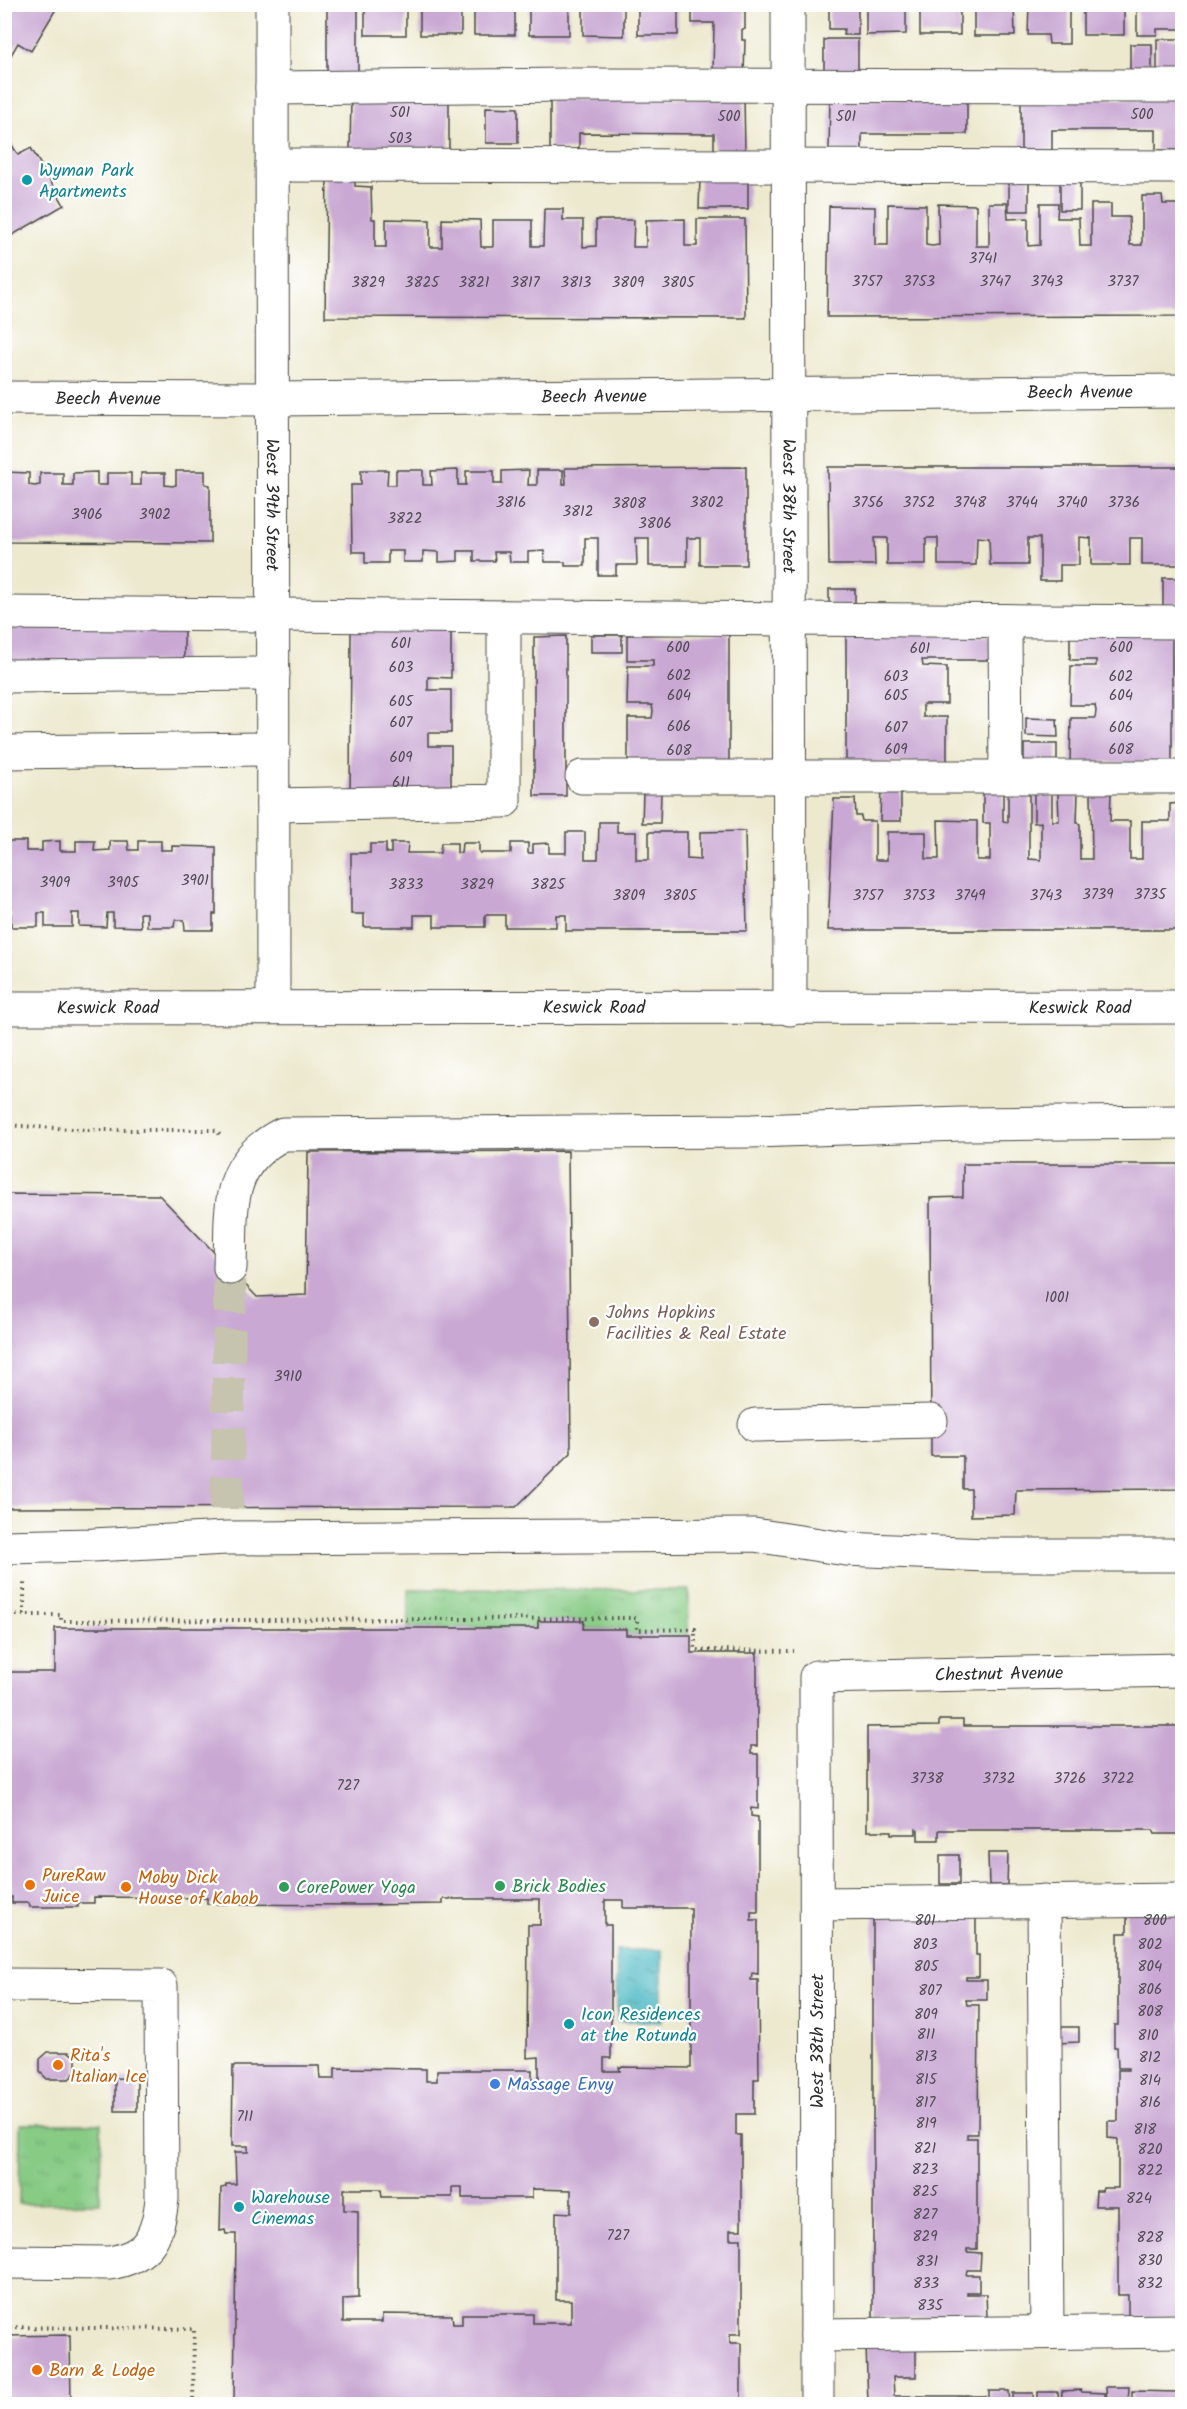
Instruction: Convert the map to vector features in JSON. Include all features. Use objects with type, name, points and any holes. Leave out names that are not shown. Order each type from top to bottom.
[{"type":"street","name":"West 39th Street","points":[[272,4],[273,1006]]},
{"type":"street","name":"West 38th Street","points":[[788,4],[790,1009]]},
{"type":"street","points":[[272,88],[569,85],[1182,86]]},
{"type":"street","points":[[272,165],[1182,166]]},
{"type":"street","name":"Beech Avenue","points":[[4,398],[273,399],[1182,391]]},
{"type":"street","points":[[4,613],[1182,622]]},
{"type":"street","points":[[273,805],[504,801],[504,617]]},
{"type":"street","points":[[1005,621],[1006,777]]},
{"type":"street","points":[[4,676],[273,674]]},
{"type":"street","points":[[4,752],[273,749]]},
{"type":"street","points":[[582,777],[1182,777]]},
{"type":"street","name":"Keswick Road","points":[[4,1008],[1182,1007]]},
{"type":"street","points":[[230,1268],[232,1202],[235,1184],[250,1157],[263,1143],[283,1134],[752,1131],[961,1124],[1182,1122]]},
{"type":"street","points":[[755,1425],[931,1421]]},
{"type":"street","points":[[4,1547],[93,1545],[227,1523],[754,1535],[846,1549],[986,1555],[1182,1555]]},
{"type":"street","name":"Chestnut Avenue","points":[[816,1677],[1182,1670]]},
{"type":"street","name":"West 38th Street","points":[[816,1677],[817,2404]]},
{"type":"street","points":[[817,1904],[1182,1900]]},
{"type":"street","points":[[1044,1901],[1047,2332]]},
{"type":"street","points":[[4,1985],[161,1986],[162,2199],[160,2220],[153,2239],[141,2252],[125,2261],[109,2263],[4,2262]]},
{"type":"street","points":[[817,2335],[1182,2331]]},
{"type":"path","points":[[4,1125],[88,1130],[216,1130],[229,1145]]},
{"type":"path","points":[[24,1615],[25,1600]]},
{"type":"path","points":[[4,1616],[61,1615],[61,1621],[637,1617],[637,1630],[695,1629],[695,1650],[792,1650]]},
{"type":"path","points":[[4,2327],[194,2328],[194,2404]]},
{"type":"green space","points":[[408,1589],[689,1590],[688,1636],[626,1635],[626,1629],[583,1629],[584,1621],[538,1621],[538,1628],[408,1628]]},
{"type":"green space","points":[[20,2124],[101,2124],[100,2203],[19,2204]]},
{"type":"water","points":[[616,1950],[662,1950],[662,2021],[617,2021]]},
{"type":"building","points":[[4,4],[59,4],[31,51],[18,43],[4,67]]},
{"type":"building","points":[[327,4],[358,4],[358,76],[327,75]]},
{"type":"building","points":[[365,4],[406,4],[406,35],[365,35]]},
{"type":"building","points":[[420,4],[461,4],[461,35],[420,35]]},
{"type":"building","points":[[474,4],[515,4],[515,35],[474,35]]},
{"type":"building","points":[[529,4],[569,4],[569,35],[529,35]]},
{"type":"building","points":[[583,4],[624,4],[624,36],[583,35]]},
{"type":"building","points":[[692,4],[745,4],[745,29],[742,29],[742,40],[745,40],[744,75],[713,74],[714,23],[692,23]]},
{"type":"building","points":[[829,4],[858,4],[858,35],[843,35],[844,29],[829,29]]},
{"type":"building","points":[[866,4],[906,4],[906,34],[866,35]]},
{"type":"building","points":[[920,4],[960,4],[960,35],[920,35]]},
{"type":"building","points":[[974,4],[1014,4],[1015,36],[974,36]]},
{"type":"building","points":[[1029,4],[1069,4],[1069,44],[1049,44],[1048,35],[1028,35]]},
{"type":"building","points":[[1083,4],[1124,4],[1124,35],[1083,35]]},
{"type":"building","points":[[1137,4],[1182,4],[1182,29],[1157,29],[1157,35],[1137,35]]},
{"type":"building","points":[[638,5],[678,5],[678,35],[638,35]]},
{"type":"building","points":[[858,39],[858,74],[824,72],[824,40]]},
{"type":"building","points":[[1157,39],[1182,39],[1182,74],[1157,74]]},
{"type":"building","points":[[1130,44],[1152,44],[1152,75],[1130,75]]},
{"type":"building","points":[[351,98],[449,98],[449,150],[350,150]]},
{"type":"building","points":[[550,98],[744,98],[745,150],[714,150],[714,134],[579,133],[579,150],[550,150]]},
{"type":"building","points":[[830,98],[967,98],[967,134],[862,134],[862,150],[829,150]]},
{"type":"building","points":[[1021,98],[1182,98],[1182,150],[1156,150],[1156,130],[1052,130],[1052,150],[1021,150]]},
{"type":"building","points":[[486,107],[518,108],[518,143],[486,143]]},
{"type":"building","name":"Wyman Park Apartments","points":[[4,132],[18,155],[31,148],[64,205],[4,240]]},
{"type":"building","points":[[1009,173],[1029,173],[1029,211],[1009,211]]},
{"type":"building","points":[[1060,174],[1080,174],[1080,210],[1060,210]]},
{"type":"building","points":[[327,175],[355,175],[355,186],[371,187],[372,219],[375,219],[375,247],[386,247],[386,219],[430,220],[430,247],[442,247],[442,219],[480,220],[481,247],[493,247],[493,220],[532,220],[532,246],[543,246],[544,209],[563,209],[563,220],[583,220],[583,247],[596,246],[596,220],[634,220],[633,247],[646,247],[646,220],[685,219],[685,246],[697,246],[697,219],[745,219],[746,318],[325,317]]},
{"type":"building","points":[[700,178],[748,178],[748,209],[699,209]]},
{"type":"building","points":[[1142,196],[1162,196],[1163,204],[1182,204],[1182,316],[827,317],[829,206],[875,207],[875,245],[888,245],[888,204],[926,205],[926,245],[932,246],[939,245],[938,204],[976,205],[976,246],[989,246],[989,203],[1007,203],[1008,219],[1028,218],[1028,246],[1040,245],[1040,203],[1058,203],[1057,218],[1079,218],[1080,246],[1091,246],[1091,204],[1111,204],[1111,217],[1129,217],[1130,245],[1142,245]]},
{"type":"building","points":[[746,467],[746,565],[700,565],[700,538],[687,538],[687,566],[649,566],[649,538],[636,538],[637,565],[616,565],[616,575],[598,575],[598,538],[585,538],[585,566],[565,566],[565,562],[545,562],[544,551],[528,552],[528,562],[510,562],[509,552],[494,552],[495,561],[474,561],[474,551],[458,551],[458,561],[439,562],[439,552],[423,551],[423,562],[403,562],[403,551],[388,551],[388,563],[365,563],[365,552],[352,552],[351,485],[361,485],[361,470],[388,470],[387,485],[396,485],[396,470],[423,470],[423,485],[432,485],[431,471],[458,470],[458,485],[466,485],[466,471],[494,471],[494,484],[502,484],[502,471],[529,470],[528,485],[537,485],[537,470],[563,470],[563,484],[566,484],[565,468]]},
{"type":"building","points":[[828,467],[1182,467],[1182,565],[1142,565],[1142,538],[1130,538],[1130,565],[1091,565],[1091,538],[1079,537],[1079,565],[1060,565],[1060,581],[1040,581],[1040,538],[1028,538],[1028,565],[990,565],[989,538],[977,537],[976,565],[938,565],[938,538],[926,538],[926,565],[887,565],[887,538],[874,538],[875,565],[829,565]]},
{"type":"building","points":[[176,471],[205,471],[205,484],[210,485],[210,543],[4,542],[5,472],[29,473],[29,485],[35,486],[40,485],[40,473],[63,473],[63,485],[73,485],[73,473],[97,472],[97,485],[107,485],[107,473],[131,473],[131,485],[141,485],[141,473],[165,473],[165,485],[172,486],[176,485]]},
{"type":"building","points":[[1163,578],[1179,578],[1179,606],[1163,606]]},
{"type":"building","points":[[829,589],[855,589],[855,609],[829,609]]},
{"type":"building","points":[[4,626],[184,626],[184,662],[4,664]]},
{"type":"building","points":[[451,626],[451,678],[428,677],[428,690],[451,690],[451,733],[428,733],[428,746],[451,746],[451,797],[350,797],[351,630]]},
{"type":"building","points":[[846,632],[995,636],[995,660],[922,660],[923,666],[947,667],[947,704],[923,704],[923,717],[947,717],[947,762],[846,764]]},
{"type":"building","points":[[729,634],[729,763],[628,763],[628,718],[652,718],[653,711],[652,705],[627,705],[628,666],[653,666],[653,660],[627,660],[627,635]]},
{"type":"building","points":[[1070,634],[1172,634],[1172,763],[1070,762],[1071,718],[1095,718],[1096,711],[1095,705],[1070,705],[1071,666],[1096,666],[1096,660],[1070,660]]},
{"type":"building","points":[[591,635],[622,635],[622,652],[591,652]]},
{"type":"building","points":[[566,636],[566,796],[534,796],[534,637]]},
{"type":"building","points":[[1026,718],[1057,719],[1058,737],[1026,736]]},
{"type":"building","points":[[1024,744],[1057,744],[1057,762],[1024,762]]},
{"type":"building","points":[[1003,787],[1003,821],[1008,822],[1008,789],[1029,789],[1029,859],[1041,860],[1041,822],[1034,823],[1034,790],[1052,790],[1052,821],[1059,821],[1058,792],[1078,792],[1077,823],[1080,824],[1080,859],[1092,859],[1091,793],[1111,793],[1110,821],[1130,821],[1130,859],[1142,859],[1142,821],[1170,821],[1170,804],[1182,803],[1182,930],[828,930],[834,799],[855,799],[856,816],[861,816],[862,821],[875,821],[875,860],[887,860],[887,832],[926,832],[926,859],[939,859],[938,820],[977,821],[977,860],[990,860],[990,823],[983,823],[983,788]]},
{"type":"building","points":[[881,788],[901,788],[901,821],[880,821]]},
{"type":"building","points":[[643,793],[661,793],[660,823],[642,823]]},
{"type":"building","points":[[599,822],[617,822],[617,832],[636,832],[636,860],[649,860],[649,832],[687,832],[687,859],[700,860],[700,832],[745,831],[747,931],[566,931],[566,915],[556,915],[556,927],[505,927],[505,915],[485,915],[485,927],[434,927],[434,915],[414,915],[414,927],[364,927],[364,914],[351,914],[351,853],[370,853],[370,844],[386,844],[386,853],[391,853],[391,843],[408,843],[407,853],[440,853],[441,843],[457,843],[457,853],[461,853],[462,843],[479,843],[479,853],[511,853],[511,843],[528,843],[528,853],[533,853],[533,844],[549,843],[549,853],[566,853],[566,832],[585,832],[585,859],[598,859]]},
{"type":"building","points":[[7,841],[26,841],[26,851],[42,851],[42,842],[60,841],[60,851],[76,851],[76,841],[95,841],[94,851],[110,850],[110,841],[128,841],[129,850],[138,850],[138,841],[161,841],[161,850],[172,850],[172,846],[216,847],[216,914],[213,914],[213,930],[185,930],[184,920],[175,920],[174,927],[147,927],[147,913],[140,913],[141,927],[113,926],[113,913],[107,913],[106,927],[79,926],[79,913],[72,913],[72,927],[45,927],[45,913],[38,913],[38,927],[11,927],[11,913],[4,913],[4,851],[7,851]]},
{"type":"building","points":[[568,1151],[571,1453],[516,1507],[5,1508],[5,1194],[159,1195],[257,1297],[306,1295],[308,1152]]},
{"type":"building","points":[[963,1164],[1182,1164],[1182,1489],[1016,1490],[1015,1515],[971,1516],[971,1489],[963,1489],[963,1456],[931,1456],[930,1198],[963,1197]]},
{"type":"building","points":[[538,1621],[584,1621],[583,1629],[626,1629],[626,1635],[691,1635],[691,1653],[757,1653],[757,1746],[751,1746],[751,1754],[758,1754],[758,1809],[751,1808],[751,1816],[758,1817],[758,1912],[751,1912],[751,1920],[758,1920],[758,1974],[752,1973],[751,1980],[758,1980],[759,2079],[754,2079],[754,2114],[736,2114],[736,2135],[741,2135],[741,2230],[730,2230],[730,2239],[741,2239],[741,2334],[730,2334],[730,2343],[741,2343],[741,2404],[234,2404],[236,2234],[226,2234],[225,2230],[220,2231],[221,2188],[226,2187],[226,2184],[236,2184],[235,2152],[248,2152],[248,2146],[232,2146],[233,2066],[319,2066],[320,2079],[335,2079],[335,2068],[426,2069],[426,2081],[437,2081],[437,2070],[532,2070],[532,2082],[539,2082],[539,2057],[527,2058],[528,1925],[540,1925],[540,1899],[443,1899],[443,1904],[360,1905],[207,1904],[207,1898],[94,1897],[94,1903],[78,1903],[78,1907],[30,1907],[29,1903],[12,1903],[12,1897],[4,1897],[4,1672],[55,1672],[55,1628],[538,1628]],"holes":[[[605,1900],[623,1900],[623,1908],[691,1908],[691,2068],[619,2067],[620,2071],[604,2071],[604,2058],[611,2058],[611,1925],[605,1925]],[[452,2187],[462,2187],[462,2198],[532,2198],[532,2189],[571,2190],[571,2213],[556,2212],[556,2300],[571,2300],[571,2323],[533,2323],[533,2314],[462,2314],[462,2324],[453,2324],[452,2315],[382,2314],[382,2322],[343,2322],[343,2299],[358,2298],[358,2211],[344,2210],[344,2189],[381,2189],[382,2197],[452,2197]]]},
{"type":"building","points":[[939,1720],[963,1720],[963,1726],[1182,1726],[1182,1839],[1179,1839],[1179,1834],[1155,1834],[1153,1830],[939,1830],[939,1840],[918,1840],[916,1829],[916,1834],[867,1831],[867,1727],[939,1726]]},
{"type":"building","points":[[988,1853],[1008,1853],[1007,1885],[989,1885]]},
{"type":"building","points":[[940,1855],[959,1855],[959,1884],[940,1884]]},
{"type":"building","points":[[873,1907],[976,1908],[976,1955],[979,1955],[979,1977],[966,1977],[966,1980],[987,1980],[987,2000],[966,2000],[967,2005],[979,2005],[978,2134],[967,2134],[967,2138],[977,2138],[977,2249],[967,2249],[967,2252],[981,2253],[980,2270],[967,2270],[966,2275],[979,2275],[979,2292],[967,2292],[967,2294],[986,2294],[987,2317],[873,2318]]},
{"type":"building","points":[[1127,1908],[1182,1908],[1182,2318],[1128,2318],[1128,2295],[1118,2295],[1118,2206],[1095,2206],[1096,2191],[1102,2191],[1103,2188],[1118,2188],[1118,2139],[1108,2138],[1108,2121],[1118,2121],[1118,2070],[1128,2070],[1128,2068],[1118,2068],[1117,2047],[1114,2047],[1114,2025],[1118,2025],[1118,1933],[1127,1933]]},
{"type":"building","points":[[1056,2027],[1079,2027],[1079,2042],[1057,2043]]},
{"type":"building","name":"Rita's Italian Ice","points":[[48,2052],[69,2052],[76,2058],[76,2072],[69,2079],[47,2079],[40,2072],[40,2059]]},
{"type":"building","points":[[115,2078],[137,2079],[137,2111],[115,2111]]},
{"type":"building","name":"Barn & Lodge","points":[[70,2335],[71,2404],[4,2404],[4,2336]]},
{"type":"building","points":[[866,2346],[916,2347],[916,2377],[893,2377],[894,2396],[963,2396],[963,2404],[868,2404]]},
{"type":"building","points":[[1106,2387],[1129,2387],[1128,2404],[1107,2404]]},
{"type":"building","points":[[1081,2390],[1082,2392],[1105,2393],[1105,2404],[1061,2404],[1062,2391]]},
{"type":"building","points":[[989,2391],[1009,2391],[1010,2404],[989,2404]]},
{"type":"building","points":[[1132,2391],[1177,2392],[1177,2400],[1182,2400],[1182,2404],[1132,2404]]},
{"type":"building","points":[[1038,2392],[1058,2392],[1059,2404],[1038,2404]]},
{"type":"building","points":[[1013,2393],[1033,2393],[1033,2404],[1013,2404]]},
{"type":"building","points":[[965,2396],[986,2396],[986,2404],[965,2404]]},
{"type":"tunnel","points":[[227,1509],[230,1268]]},
{"type":"place","name":"Wyman Park Apartments","points":[[27,180]]},
{"type":"place","name":"Johns Hopkins Facilities & Real Estate","points":[[594,1322]]},
{"type":"place","name":"PureRaw Juice","points":[[30,1885]]},
{"type":"place","name":"Brick Bodies","points":[[500,1886]]},
{"type":"place","name":"Moby Dick House of Kabob","points":[[126,1887]]},
{"type":"place","name":"CorePower Yoga","points":[[284,1887]]},
{"type":"place","name":"Icon Residences at the Rotunda","points":[[569,2024]]},
{"type":"place","name":"Rita's Italian Ice","points":[[58,2065]]},
{"type":"place","name":"Massage Envy","points":[[495,2084]]},
{"type":"place","name":"Warehouse Cinemas","points":[[239,2207]]},
{"type":"place","name":"Barn & Lodge","points":[[37,2370]]}]
